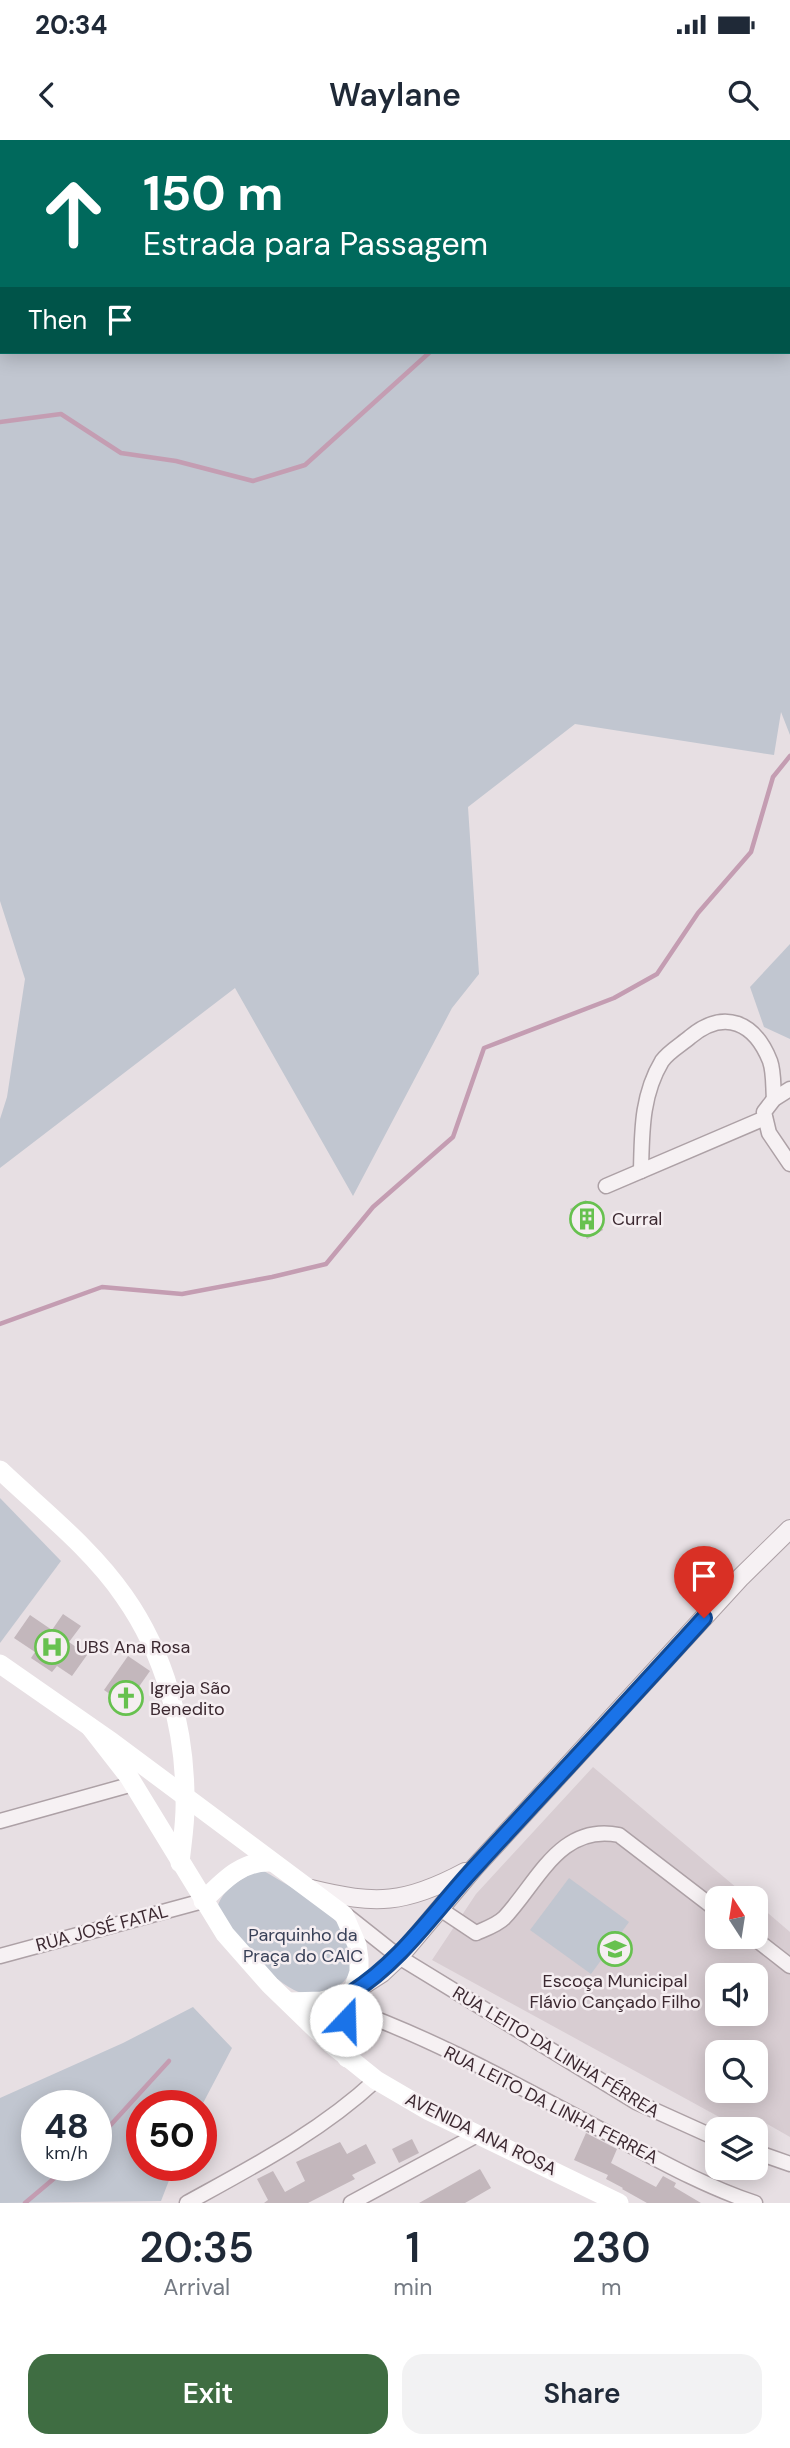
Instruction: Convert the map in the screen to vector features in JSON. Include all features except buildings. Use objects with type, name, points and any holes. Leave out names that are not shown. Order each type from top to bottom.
[{"type":"main road","points":[[0,1470],[94,1560],[124,1594],[144,1627],[159,1661],[175,1712],[185,1798],[180,1863]]},
{"type":"main road","points":[[0,1664],[344,1914],[357,1945],[359,1959],[359,1972],[349,2001],[347,2058]]},
{"type":"main road","points":[[90,1727],[133,1784],[203,1900],[237,1871],[257,1862],[272,1862]]},
{"type":"main road","name":"AVENIDA ANA ROSA","points":[[203,1900],[246,1960],[347,2058],[376,2080],[429,2111],[604,2200]]},
{"type":"main road","points":[[289,2002],[349,2001]]},
{"type":"street","points":[[640,1171],[642,1109],[663,1059],[697,1031],[723,1020],[746,1027],[758,1038],[771,1064],[774,1099]]},
{"type":"street","points":[[790,1089],[774,1099],[764,1112],[769,1133],[790,1164]]},
{"type":"street","points":[[606,1186],[765,1118]]},
{"type":"street","points":[[349,2001],[399,1957],[475,1867],[741,1577],[790,1529]]},
{"type":"street","points":[[0,1821],[133,1784]]},
{"type":"street","points":[[440,1909],[476,1933],[502,1920],[556,1852],[599,1831],[619,1835],[705,1900]]},
{"type":"street","points":[[311,1889],[366,1900],[395,1899],[426,1892],[475,1867]]},
{"type":"street","name":"RUA JOSÉ FATAL","points":[[0,1956],[203,1900]]},
{"type":"street","name":"RUA LEITO DA LINHA FÉRREA","points":[[344,1914],[399,1957],[636,2102],[705,2133]]},
{"type":"street","points":[[768,1949],[790,1966]]},
{"type":"street","name":"RUA LEITO DA LINHA FERREA","points":[[349,2001],[695,2180],[755,2203]]},
{"type":"street","points":[[187,2203],[311,2133],[334,2117],[376,2080]]},
{"type":"street","points":[[351,2203],[477,2135]]},
{"type":"street","points":[[768,2156],[790,2164]]},
{"type":"shaded area","name":"Escoça Municipal Flávio Cançado Filho","points":[[593,1767],[735,1886],[705,1886],[705,1950],[768,1950],[768,1913],[790,1932],[790,2137],[768,2124],[768,2117],[719,2117],[432,1960],[476,1894]]},
{"type":"green space","points":[[0,354],[790,354],[790,735],[781,712],[774,755],[575,724],[468,807],[479,974],[452,1008],[353,1196],[235,988],[0,1168],[0,1119],[7,1097],[25,979],[0,901]]},
{"type":"green space","points":[[790,944],[790,1039],[764,1027],[750,987]]},
{"type":"green space","points":[[0,1498],[61,1561],[0,1643]]},
{"type":"green space","name":"Parquinho da Praça do CAIC","points":[[261,1869],[315,1903],[342,1929],[348,1939],[352,1959],[351,1969],[341,1984],[332,1989],[304,1993],[282,1983],[243,1943],[217,1910],[228,1890]]},
{"type":"green space","points":[[569,1878],[629,1922],[591,1974],[530,1930]]},
{"type":"green space","points":[[193,2007],[232,2048],[210,2090],[126,2090],[126,2181],[169,2181],[161,2201],[0,2203],[0,2098],[123,2043]]},
{"type":"waterway","points":[[0,422],[61,414],[121,453],[176,461],[253,481],[305,465],[428,354]]},
{"type":"waterway","points":[[0,1324],[102,1287],[182,1294],[326,1264],[373,1207],[453,1137],[484,1048],[614,998],[657,974],[698,913],[751,852],[773,777],[790,756]]},
{"type":"waterway","points":[[112,2123],[169,2061]]},
{"type":"waterway","points":[[25,2203],[51,2181]]},
{"type":"place","name":"Curral","points":[[587,1219]]},
{"type":"place","name":"UBS Ana Rosa","points":[[52,1647]]},
{"type":"place","name":"Igreja São Benedito","points":[[126,1698]]},
{"type":"place","name":"Escoça Municipal Flávio Cançado Filho","points":[[615,1949]]},
{"type":"route","points":[[346,2020],[351,1993],[382,1973],[399,1957],[475,1867],[704,1618]]}]
